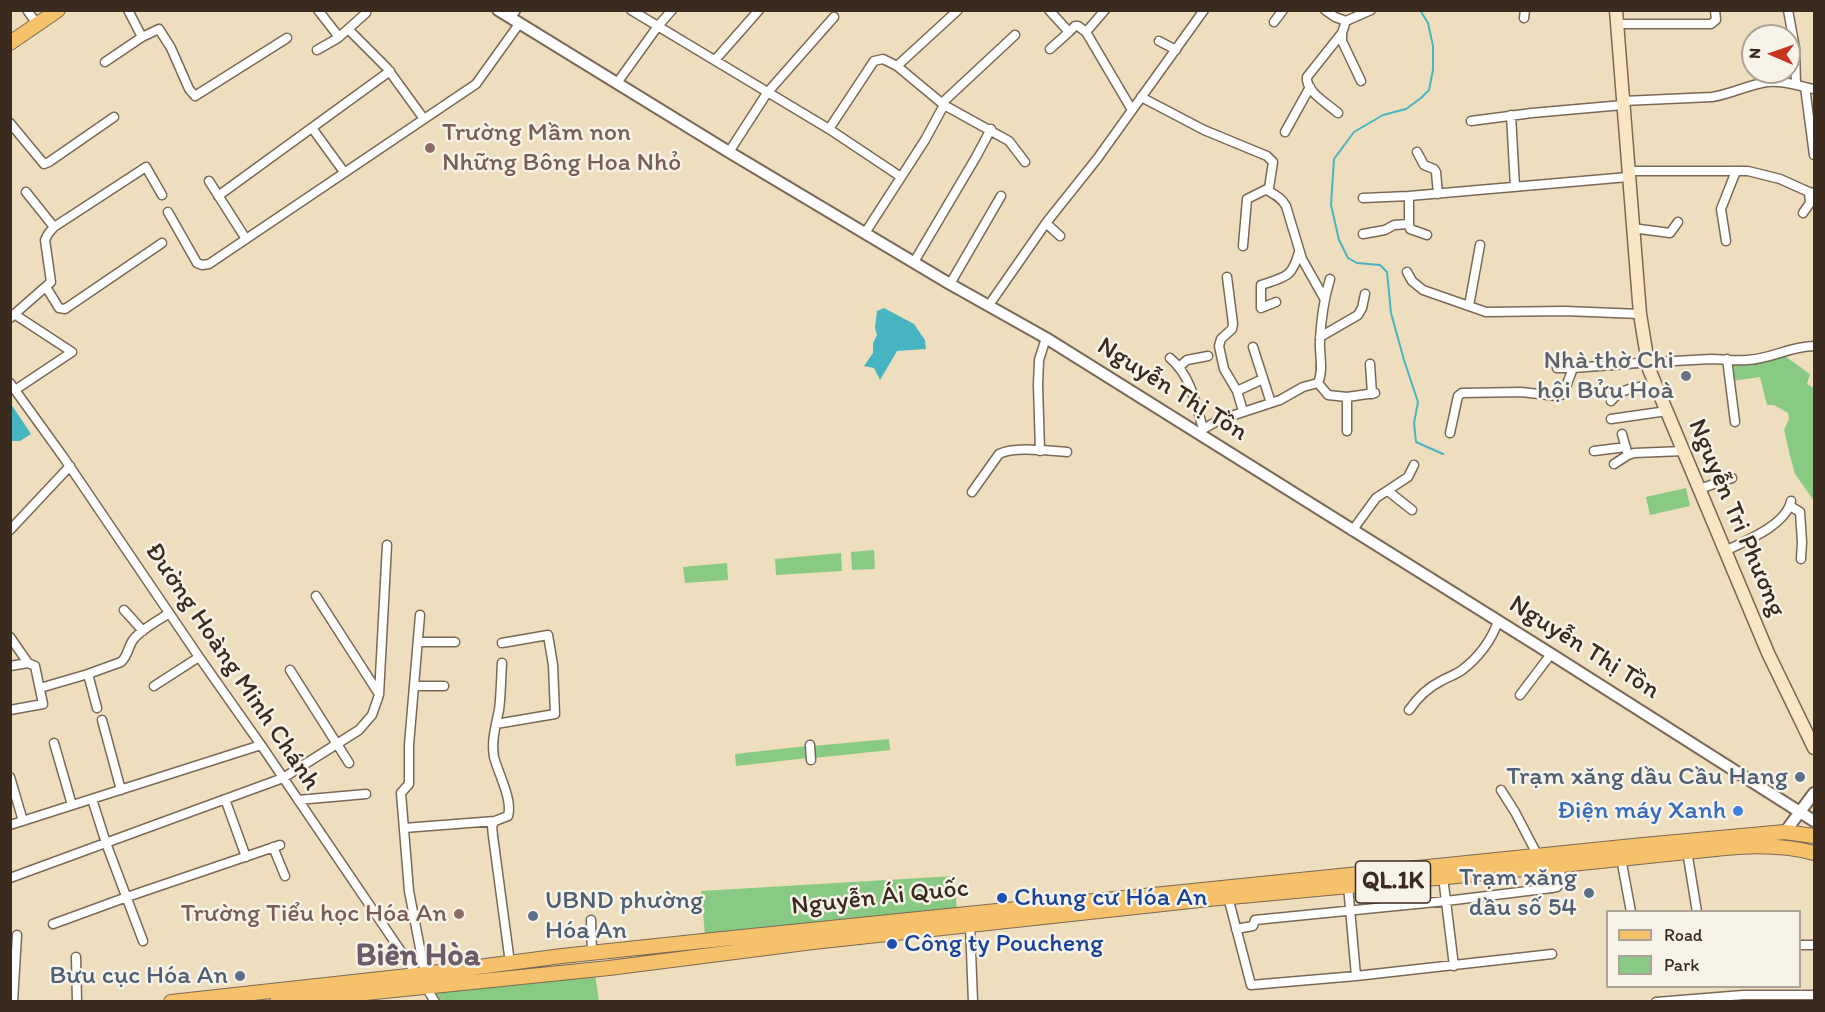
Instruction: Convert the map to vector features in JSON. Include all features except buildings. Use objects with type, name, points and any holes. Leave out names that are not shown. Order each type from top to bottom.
[{"type":"main road","points":[[10,43],[58,10]]},
{"type":"main road","name":"Nguyễn Tri Phương","points":[[1616,10],[1632,228],[1647,362],[1768,652],[1815,748]]},
{"type":"main road","name":"Nguyễn Ái Quốc","points":[[423,979],[510,963],[592,953],[1443,877],[1560,865],[1581,857],[1785,832],[1815,836]]},
{"type":"main road","name":"Nguyễn Ái Quốc","points":[[970,919],[1538,855],[1622,858],[1764,845],[1796,848],[1815,853]]},
{"type":"main road","name":"QL.1K","points":[[171,1002],[423,979],[609,968],[970,919]]},
{"type":"main road","name":"QL.1K","points":[[277,1002],[423,979]]},
{"type":"street","points":[[27,10],[37,24]]},
{"type":"street","points":[[128,10],[142,37]]},
{"type":"street","points":[[318,10],[339,37]]},
{"type":"street","name":"Nguyễn Thị Tồn","points":[[498,10],[515,18],[729,152],[1201,431],[1353,531],[1815,820]]},
{"type":"street","points":[[631,10],[829,129],[901,177]]},
{"type":"street","points":[[617,83],[672,10]]},
{"type":"street","points":[[715,60],[759,10]]},
{"type":"street","points":[[897,66],[958,10]]},
{"type":"street","points":[[1049,10],[1069,32]]},
{"type":"street","points":[[1086,32],[1105,10]]},
{"type":"street","points":[[989,305],[1046,223],[1097,159],[1204,10]]},
{"type":"street","points":[[1274,22],[1282,10]]},
{"type":"street","points":[[1325,10],[1346,21],[1371,10]]},
{"type":"street","points":[[1617,24],[1711,24],[1716,20],[1715,10]]},
{"type":"street","points":[[1788,10],[1805,87],[1815,155]]},
{"type":"street","points":[[317,50],[339,37],[366,13]]},
{"type":"street","points":[[729,152],[767,93],[834,17]]},
{"type":"street","points":[[168,212],[197,263],[209,264],[476,84],[515,18]]},
{"type":"street","points":[[1346,21],[1342,41],[1361,81]]},
{"type":"street","points":[[1050,49],[1075,26],[1078,26],[1086,32],[1132,110]]},
{"type":"street","points":[[105,62],[142,37],[159,29],[171,48],[189,89],[195,96],[287,38]]},
{"type":"street","points":[[348,29],[390,71],[424,119]]},
{"type":"street","points":[[1338,113],[1310,87],[1307,77],[1342,33]]},
{"type":"street","points":[[865,233],[925,140],[943,104],[1015,35]]},
{"type":"street","points":[[1159,41],[1176,50]]},
{"type":"street","points":[[829,129],[874,61],[883,58],[897,66],[943,104],[991,129],[1008,141],[1025,162]]},
{"type":"street","points":[[218,196],[390,71]]},
{"type":"street","points":[[1471,121],[1623,103],[1712,97],[1765,82],[1780,82],[1805,87]]},
{"type":"street","points":[[1285,132],[1310,87]]},
{"type":"street","points":[[1141,97],[1204,130],[1267,156],[1273,162],[1267,190]]},
{"type":"street","points":[[1511,115],[1515,187]]},
{"type":"street","points":[[10,123],[44,164],[114,117]]},
{"type":"street","points":[[312,128],[344,172]]},
{"type":"street","points":[[914,262],[991,129]]},
{"type":"street","points":[[1417,152],[1424,165],[1436,172],[1438,194]]},
{"type":"street","points":[[13,387],[72,352],[12,316],[51,282],[45,240],[54,227],[146,167],[162,195]]},
{"type":"street","points":[[1726,241],[1720,209],[1736,171]]},
{"type":"street","points":[[1362,198],[1438,194],[1629,174],[1736,171],[1756,172],[1812,193],[1810,203],[1803,213]]},
{"type":"street","points":[[209,181],[246,239]]},
{"type":"street","points":[[1243,246],[1247,199],[1267,190],[1283,201],[1286,206],[1305,266],[1324,298]]},
{"type":"street","points":[[26,192],[54,227]]},
{"type":"street","points":[[950,284],[1001,196]]},
{"type":"street","points":[[1409,196],[1410,229],[1427,235]]},
{"type":"street","points":[[1632,228],[1670,232],[1678,222]]},
{"type":"street","points":[[1046,223],[1060,236]]},
{"type":"street","points":[[1363,234],[1385,230],[1394,225],[1409,224]]},
{"type":"street","points":[[46,287],[59,308],[64,309],[162,243]]},
{"type":"street","points":[[1469,306],[1480,245]]},
{"type":"street","points":[[1276,302],[1260,308],[1261,285],[1293,271],[1300,251]]},
{"type":"street","points":[[1407,272],[1412,281],[1423,290],[1486,312],[1565,311],[1640,314]]},
{"type":"street","points":[[1227,278],[1233,324],[1232,329],[1221,339],[1219,346],[1224,369],[1237,391],[1243,411]]},
{"type":"street","points":[[1318,382],[1321,373],[1320,337],[1324,298],[1330,279]]},
{"type":"street","points":[[1320,337],[1358,315],[1365,294]]},
{"type":"street","points":[[1040,451],[1038,377],[1039,360],[1046,338]]},
{"type":"street","points":[[1557,368],[1727,359],[1744,361],[1787,349],[1815,346]]},
{"type":"street","points":[[1253,347],[1271,403]]},
{"type":"street","points":[[1179,367],[1187,360],[1208,356]]},
{"type":"street","points":[[1170,358],[1179,367],[1194,396],[1201,431],[1219,420],[1271,403],[1318,382]]},
{"type":"street","points":[[1727,359],[1735,422]]},
{"type":"street","points":[[1318,382],[1328,395],[1347,397],[1373,393],[1370,364]]},
{"type":"street","points":[[1450,433],[1458,396],[1462,393],[1521,392],[1561,395],[1573,368]]},
{"type":"street","points":[[1237,391],[1263,379]]},
{"type":"street","points":[[1611,401],[1617,393],[1623,390],[1656,385]]},
{"type":"street","name":"Đường Hoàng Minh Chánh","points":[[13,387],[70,466],[199,657],[423,979],[435,1002]]},
{"type":"street","points":[[1347,397],[1347,431]]},
{"type":"street","points":[[1611,419],[1667,411]]},
{"type":"street","points":[[1622,434],[1627,451]]},
{"type":"street","points":[[972,492],[999,454],[1007,451],[1067,452]]},
{"type":"street","points":[[1594,451],[1683,451]]},
{"type":"street","points":[[1614,464],[1627,451]]},
{"type":"street","points":[[1353,531],[1376,498],[1408,477],[1414,465]]},
{"type":"street","points":[[10,530],[70,466]]},
{"type":"street","points":[[1699,489],[1732,478]]},
{"type":"street","points":[[1388,491],[1412,510]]},
{"type":"street","points":[[1725,551],[1753,537],[1780,519],[1790,503],[1800,512],[1801,559]]},
{"type":"street","points":[[10,878],[283,778],[359,730],[372,715],[379,695],[387,545]]},
{"type":"street","points":[[316,596],[379,695]]},
{"type":"street","points":[[124,610],[143,631]]},
{"type":"street","points":[[40,688],[121,662],[127,655],[133,640],[169,613]]},
{"type":"street","points":[[420,615],[409,784],[401,793],[409,891],[423,979]]},
{"type":"street","points":[[1409,710],[1418,697],[1430,687],[1468,665],[1492,638],[1498,621]]},
{"type":"street","points":[[496,724],[555,714],[553,665],[548,635],[502,643]]},
{"type":"street","points":[[10,637],[28,663],[36,669],[43,704],[10,710]]},
{"type":"street","points":[[418,642],[455,642]]},
{"type":"street","points":[[1521,695],[1551,654]]},
{"type":"street","points":[[154,686],[199,657]]},
{"type":"street","points":[[10,666],[28,663]]},
{"type":"street","points":[[404,828],[495,821],[508,816],[507,798],[494,755],[493,737],[499,708],[502,663]]},
{"type":"street","points":[[290,670],[349,764]]},
{"type":"street","points":[[88,674],[97,708]]},
{"type":"street","points":[[415,686],[444,686]]},
{"type":"street","points":[[102,720],[121,790]]},
{"type":"street","points":[[54,743],[72,805]]},
{"type":"street","points":[[10,825],[261,745]]},
{"type":"street","points":[[810,745],[811,760]]},
{"type":"street","points":[[10,777],[23,821]]},
{"type":"street","points":[[1501,790],[1538,855]]},
{"type":"street","points":[[1785,832],[1815,793]]},
{"type":"street","points":[[298,800],[366,794]]},
{"type":"street","points":[[92,799],[143,941]]},
{"type":"street","points":[[225,799],[246,856]]},
{"type":"street","points":[[495,821],[492,826],[493,836],[510,963]]},
{"type":"street","points":[[53,924],[277,846],[285,876]]},
{"type":"street","points":[[1687,851],[1697,910]]},
{"type":"street","points":[[1622,858],[1631,910]]},
{"type":"street","points":[[1236,929],[1253,926],[1254,920],[1555,888],[1561,882],[1560,865]]},
{"type":"street","points":[[1443,877],[1454,966]]},
{"type":"street","points":[[1348,886],[1356,976]]},
{"type":"street","points":[[1228,897],[1251,985],[1454,966],[1552,954]]},
{"type":"street","points":[[970,919],[973,1002]]},
{"type":"street","points":[[591,921],[592,953]]},
{"type":"street","points":[[13,1002],[17,935]]},
{"type":"street","points":[[76,957],[77,1002]]},
{"type":"street","points":[[1656,1002],[1815,994]]},
{"type":"green space","points":[[1782,354],[1810,374],[1807,384],[1814,388],[1814,501],[1795,474],[1784,430],[1789,419],[1788,413],[1774,405],[1767,405],[1760,377],[1732,381],[1730,362]]},
{"type":"green space","points":[[1686,488],[1690,506],[1650,515],[1646,497]]},
{"type":"green space","points":[[874,550],[875,569],[852,570],[851,552]]},
{"type":"green space","points":[[841,553],[842,571],[776,575],[775,559]]},
{"type":"green space","points":[[727,563],[728,580],[685,583],[683,567]]},
{"type":"green space","points":[[889,739],[890,750],[814,758],[813,746]]},
{"type":"green space","points":[[807,746],[808,758],[736,766],[735,754]]},
{"type":"green space","points":[[954,876],[957,910],[705,935],[701,891]]},
{"type":"green space","points":[[595,974],[599,1001],[438,1001],[431,991]]},
{"type":"water","points":[[884,308],[914,324],[925,340],[926,349],[897,351],[880,380],[874,368],[864,366],[873,353],[873,343],[877,335],[875,328],[877,311]]},
{"type":"water","points":[[11,404],[31,434],[20,441],[11,441]]},
{"type":"waterway","points":[[1420,10],[1428,23],[1433,46],[1433,70],[1429,90],[1406,109],[1383,115],[1354,132],[1334,159],[1331,205],[1339,240],[1348,258],[1357,263],[1380,265],[1387,272],[1391,313],[1418,402],[1414,423],[1416,442],[1443,454]]},
{"type":"place","name":"Trường Mầm non Những Bông Hoa Nhỏ","points":[[430,148]]},
{"type":"place","name":"Nhà thờ Chi hội Bửu Hoà","points":[[1686,376]]},
{"type":"place","name":"Trạm xăng dầu Cầu Hang","points":[[1800,777]]},
{"type":"place","name":"Điện máy Xanh","points":[[1738,811]]},
{"type":"place","name":"Trạm xăng dầu số 54","points":[[1589,893]]},
{"type":"place","name":"Chung cư Hóa An","points":[[1002,898]]},
{"type":"place","name":"Trường Tiểu học Hóa An","points":[[459,914]]},
{"type":"place","name":"UBND phường Hóa An","points":[[533,916]]},
{"type":"place","name":"Công ty Poucheng","points":[[892,944]]},
{"type":"place","name":"Bưu cục Hóa An","points":[[240,976]]},
{"type":"district","name":"Biên Hòa","points":[[418,957]]}]
